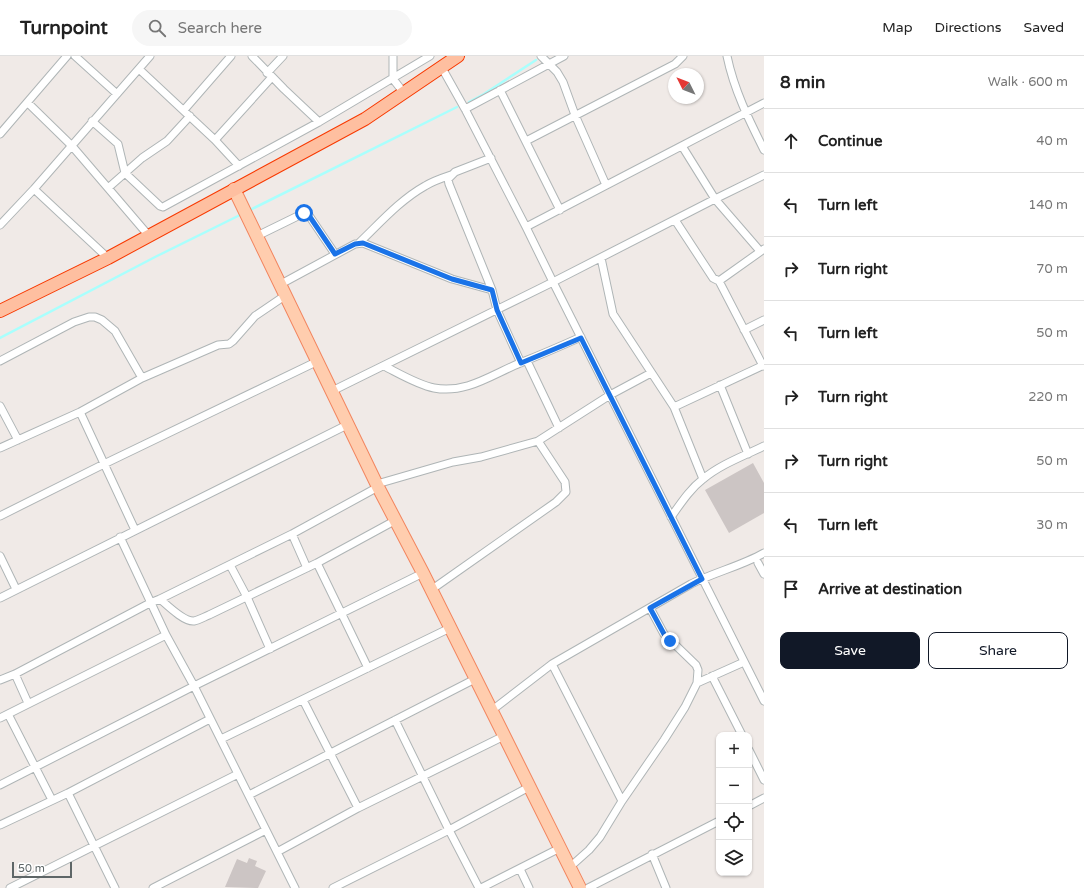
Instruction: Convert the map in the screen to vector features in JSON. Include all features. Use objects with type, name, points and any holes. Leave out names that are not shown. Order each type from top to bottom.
[{"type":"highway","points":[[0,310],[108,258],[234,188],[365,119],[458,56]]},
{"type":"highway","points":[[0,301],[27,297]]},
{"type":"highway","points":[[0,319],[22,304],[27,297]]},
{"type":"main road","points":[[234,188],[378,486],[580,888]]},
{"type":"street","points":[[0,134],[67,56]]},
{"type":"street","points":[[75,56],[117,94]]},
{"type":"street","points":[[0,224],[34,189],[150,56]]},
{"type":"street","points":[[184,110],[231,56]]},
{"type":"street","points":[[252,56],[319,122]]},
{"type":"street","points":[[215,140],[270,75],[283,56]]},
{"type":"street","points":[[393,56],[393,79],[404,93]]},
{"type":"street","points":[[92,121],[118,144],[125,173],[160,206],[163,207],[319,122],[430,56]]},
{"type":"street","points":[[541,56],[550,64],[564,82],[575,115],[606,185]]},
{"type":"street","points":[[465,109],[564,56]]},
{"type":"street","points":[[526,141],[675,64],[683,56]]},
{"type":"street","points":[[727,56],[737,93],[745,113],[764,149]]},
{"type":"street","points":[[442,68],[491,158],[764,701]]},
{"type":"street","points":[[139,69],[215,140],[239,166]]},
{"type":"street","points":[[500,90],[560,210]]},
{"type":"street","points":[[28,103],[72,146],[149,236]]},
{"type":"street","points":[[526,227],[764,104]]},
{"type":"street","points":[[108,188],[152,151],[167,141],[190,116]]},
{"type":"street","points":[[682,146],[715,198],[762,250],[719,281]]},
{"type":"street","points":[[281,284],[335,254],[359,243],[403,202],[426,185],[491,158]]},
{"type":"street","points":[[332,391],[601,258],[764,174]]},
{"type":"street","points":[[451,175],[448,179],[449,184],[492,290],[497,310],[559,428]]},
{"type":"street","points":[[34,189],[108,258]]},
{"type":"street","points":[[257,236],[306,213],[335,254]]},
{"type":"street","points":[[674,220],[713,278],[719,281],[763,366],[674,407]]},
{"type":"street","points":[[359,243],[452,279],[492,290]]},
{"type":"street","points":[[601,258],[613,314],[674,407],[703,479]]},
{"type":"street","points":[[0,448],[80,412],[142,378],[218,345],[229,344],[255,316],[286,295]]},
{"type":"street","points":[[0,361],[74,322],[89,317],[95,317],[102,320],[115,331],[142,378]]},
{"type":"street","points":[[744,330],[764,320]]},
{"type":"street","points":[[384,366],[429,387],[450,390],[468,387],[581,338]]},
{"type":"street","points":[[0,516],[318,360]]},
{"type":"street","points":[[0,680],[150,603],[292,534],[378,486],[453,462],[481,457],[538,441],[610,395],[651,373]]},
{"type":"street","points":[[720,385],[748,454]]},
{"type":"street","points":[[0,406],[18,440]]},
{"type":"street","points":[[80,412],[135,530]]},
{"type":"street","points":[[0,598],[349,424]]},
{"type":"street","points":[[431,590],[556,502],[566,492],[565,482],[538,441]]},
{"type":"street","points":[[671,517],[686,496],[703,479],[715,470],[764,446]]},
{"type":"street","points":[[160,599],[189,621],[194,621],[317,563],[396,520]]},
{"type":"street","points":[[292,534],[307,568]]},
{"type":"street","points":[[120,537],[150,603],[221,739],[295,888]]},
{"type":"street","points":[[491,711],[552,664],[702,579],[764,553]]},
{"type":"street","points":[[0,556],[16,589]]},
{"type":"street","points":[[317,563],[368,668]]},
{"type":"street","points":[[758,563],[764,574]]},
{"type":"street","points":[[230,565],[247,597],[270,649]]},
{"type":"street","points":[[0,785],[194,686],[423,573]]},
{"type":"street","points":[[570,868],[600,837],[622,801],[685,707],[697,683],[698,670],[696,665],[664,634],[650,608]]},
{"type":"street","points":[[221,739],[450,628]]},
{"type":"street","points":[[0,718],[166,635]]},
{"type":"street","points":[[697,683],[744,662]]},
{"type":"street","points":[[552,664],[622,801]]},
{"type":"street","points":[[14,674],[28,703]]},
{"type":"street","points":[[712,676],[740,732]]},
{"type":"street","points":[[249,795],[475,679]]},
{"type":"street","points":[[302,700],[358,808]]},
{"type":"street","points":[[8,714],[52,800]]},
{"type":"street","points":[[0,825],[68,793],[210,718]]},
{"type":"street","points":[[395,720],[449,830],[480,888],[560,848]]},
{"type":"street","points":[[277,852],[358,808],[504,736]]},
{"type":"street","points":[[752,756],[764,780]]},
{"type":"street","points":[[16,887],[238,774]]},
{"type":"street","points":[[333,888],[449,830],[529,787]]},
{"type":"street","points":[[68,793],[115,888]]},
{"type":"street","points":[[752,804],[764,798]]},
{"type":"street","points":[[588,888],[716,822]]},
{"type":"street","points":[[153,888],[266,830]]},
{"type":"street","points":[[652,854],[666,888]]},
{"type":"street","points":[[520,869],[529,888]]},
{"type":"building","points":[[753,463],[764,483],[764,513],[729,533],[705,490]]},
{"type":"building","points":[[249,858],[257,861],[255,866],[266,871],[258,888],[225,887],[237,859],[247,863]]},
{"type":"waterway","points":[[469,102],[536,60]]},
{"type":"waterway","points":[[248,211],[457,107]]},
{"type":"waterway","points":[[0,338],[157,256],[242,214]]},
{"type":"route","points":[[304,213],[308,214],[335,254],[355,244],[363,243],[452,279],[492,290],[497,310],[521,363],[581,338],[702,579],[650,608],[664,634],[670,641]]}]
